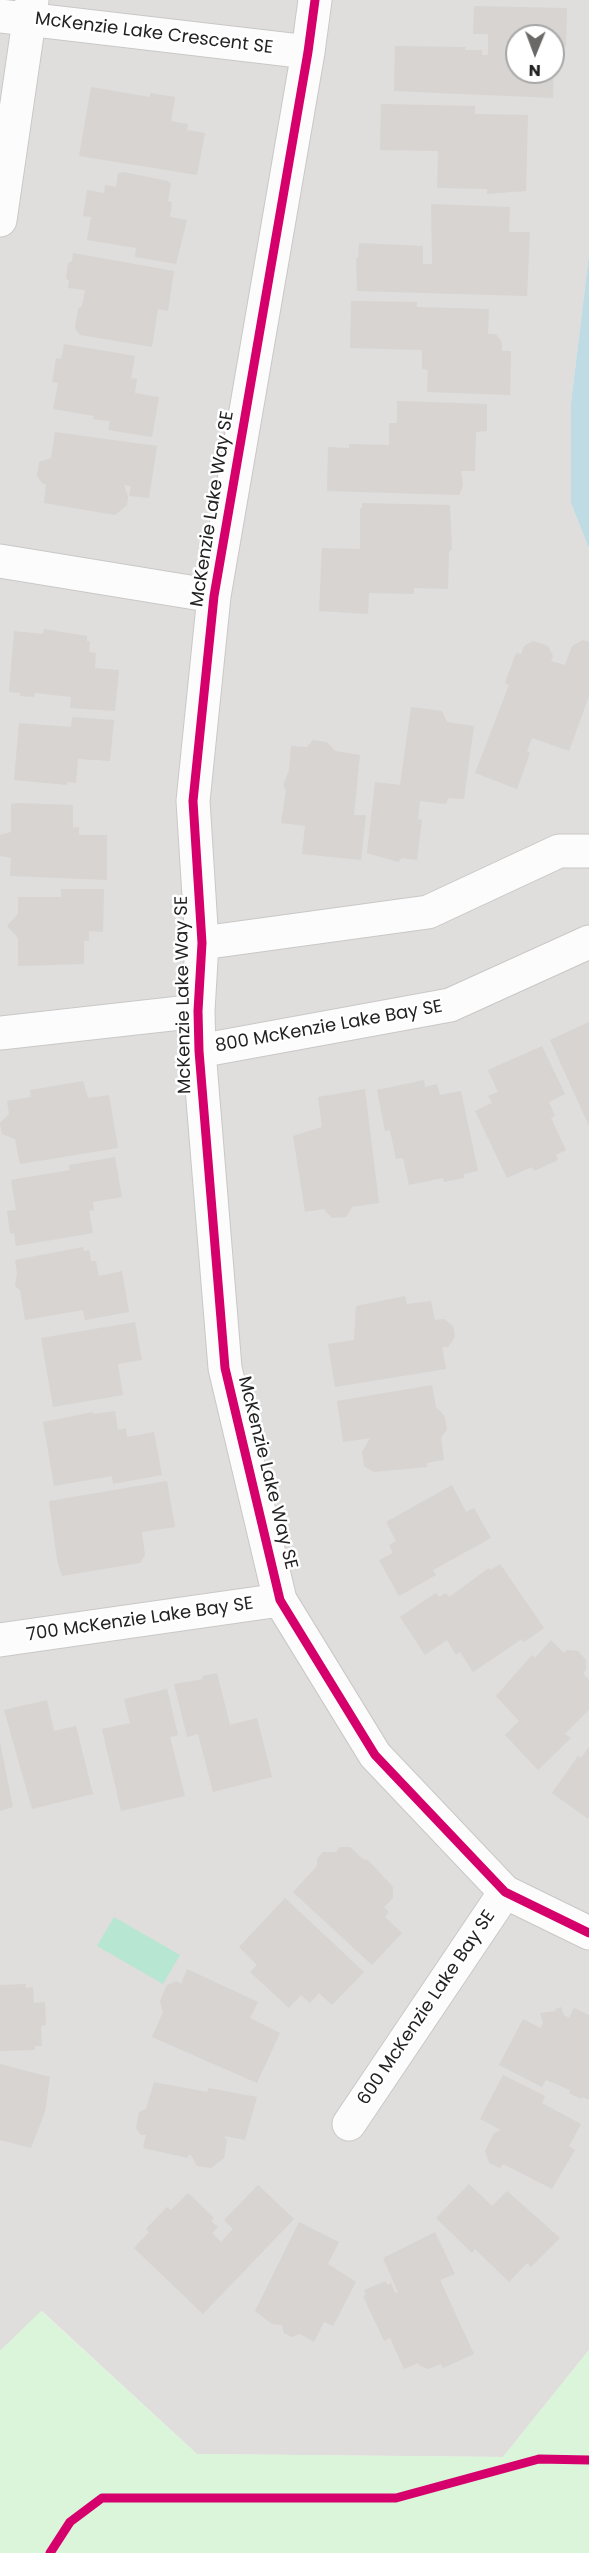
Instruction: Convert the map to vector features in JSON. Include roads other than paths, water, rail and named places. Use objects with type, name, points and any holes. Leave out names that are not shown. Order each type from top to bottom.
[{"type":"street","name":"McKenzie Lake Way SE","points":[[315,0],[214,596],[193,801],[202,943],[198,1011],[199,1051],[225,1368],[280,1600],[375,1755],[505,1892],[589,1933]]},
{"type":"street","name":"McKenzie Lake Crescent SE","points":[[21,12],[308,52]]},
{"type":"street","points":[[0,220],[21,12]]},
{"type":"street","points":[[0,561],[214,596]]},
{"type":"street","points":[[202,943],[428,912],[559,851],[589,851]]},
{"type":"street","name":"800 McKenzie Lake Bay SE","points":[[199,1051],[450,1005],[589,942]]},
{"type":"street","points":[[0,1033],[198,1011]]},
{"type":"street","name":"700 McKenzie Lake Bay SE","points":[[0,1640],[280,1600]]},
{"type":"street","name":"600 McKenzie Lake Bay SE","points":[[350,2124],[505,1892]]},
{"type":"water","points":[[589,254],[589,549],[571,503],[571,403]]}]
